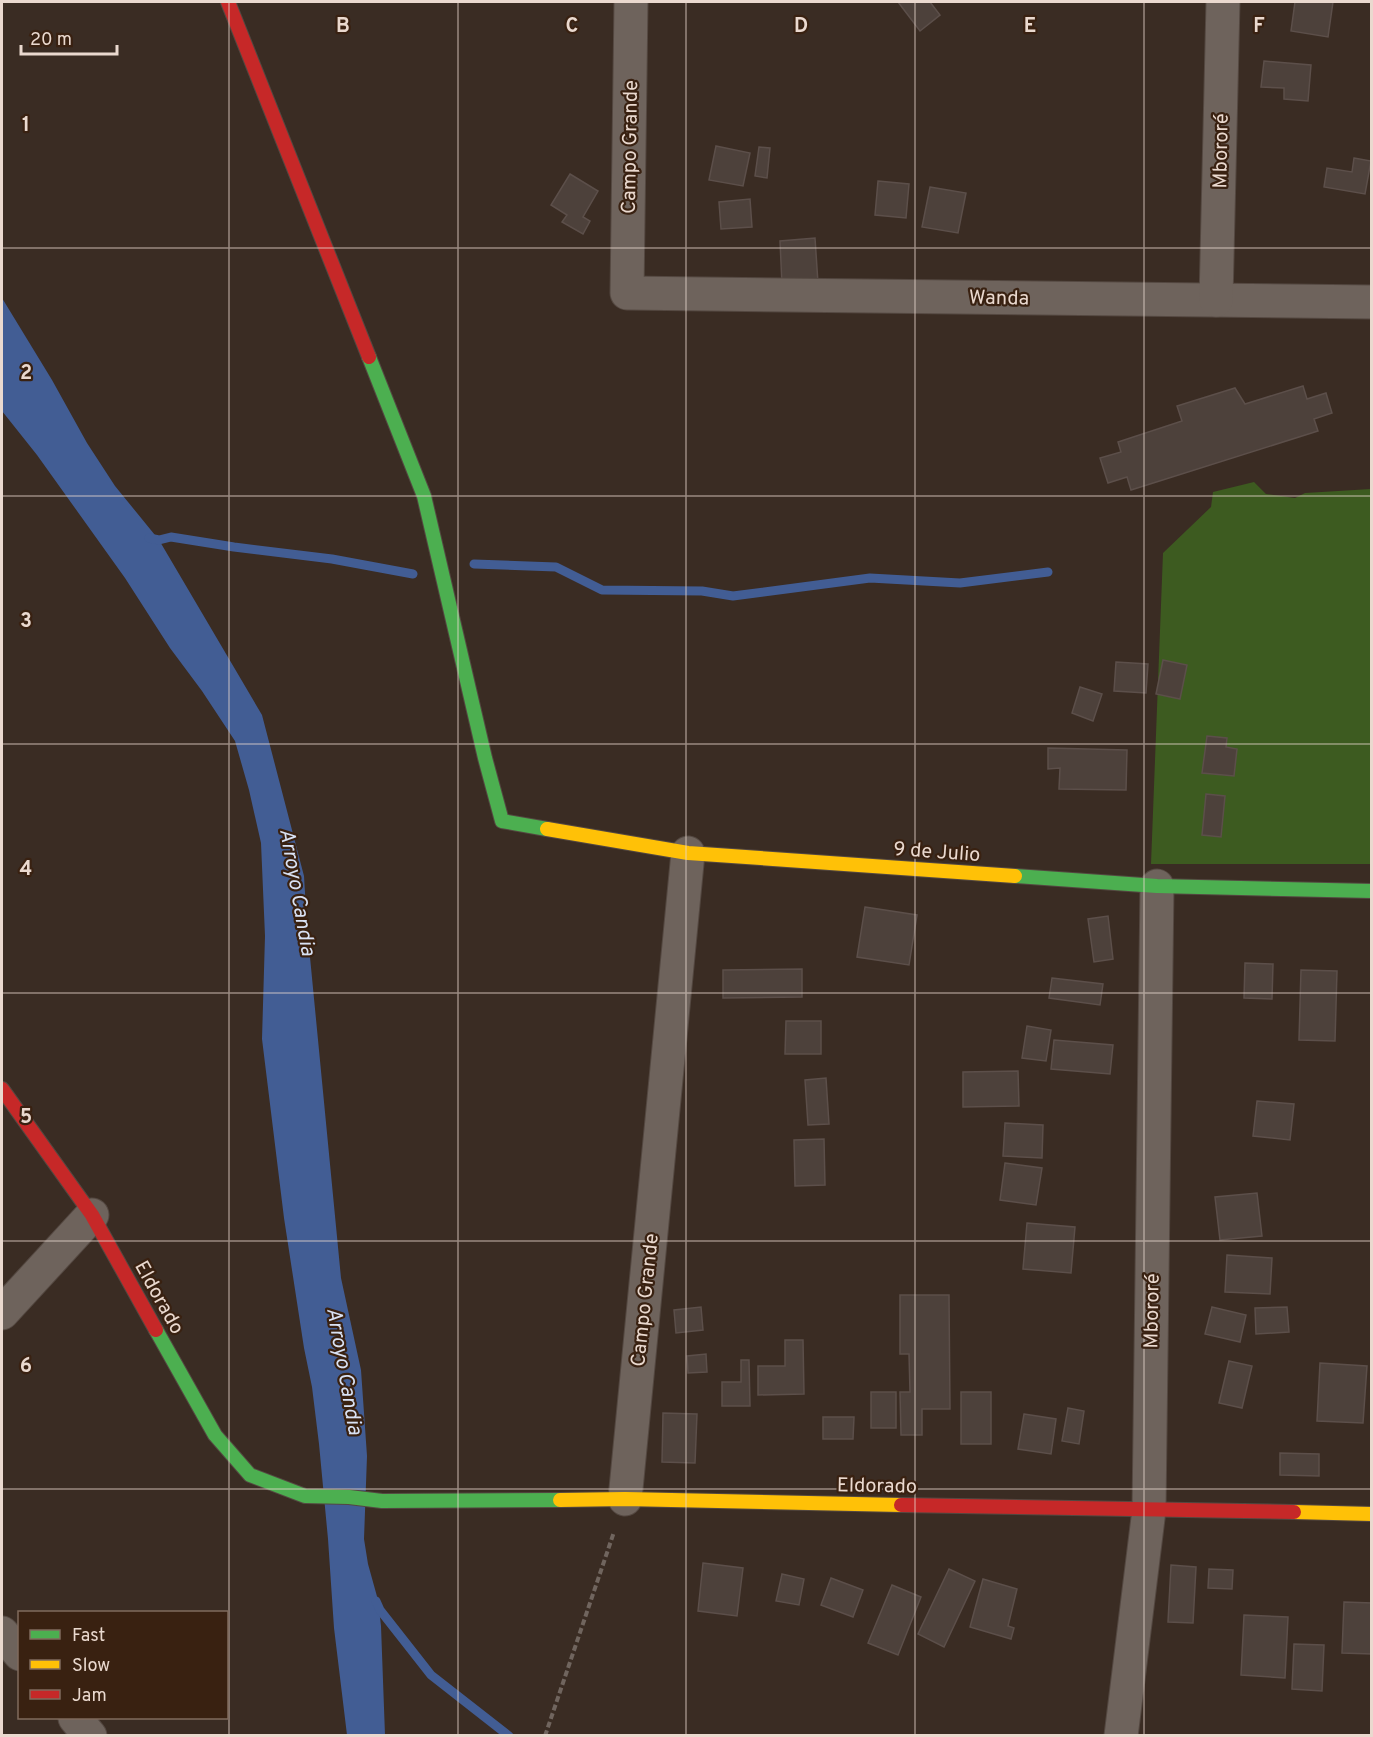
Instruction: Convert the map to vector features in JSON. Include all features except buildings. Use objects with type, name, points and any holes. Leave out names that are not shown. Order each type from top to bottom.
[{"type":"street","name":"9 de Julio","points":[[228,2],[424,496],[485,758],[502,821],[688,853],[1157,886],[1371,891]]},
{"type":"street","name":"Campo Grande","points":[[627,293],[631,2]]},
{"type":"street","name":"Mbororé","points":[[1216,300],[1223,2]]},
{"type":"street","name":"Wanda","points":[[627,293],[1371,302]]},
{"type":"street","name":"Campo Grande","points":[[625,1499],[688,853]]},
{"type":"street","name":"Mbororé","points":[[1120,1736],[1149,1510],[1157,886]]},
{"type":"street","name":"Eldorado","points":[[2,1089],[92,1215],[215,1435],[250,1475],[305,1496],[382,1501],[625,1499],[1371,1514]]},
{"type":"street","points":[[2,1313],[92,1215]]},
{"type":"street","points":[[2,1634],[18,1652]]},
{"type":"street","points":[[76,1719],[90,1736]]},
{"type":"path","points":[[545,1736],[625,1499]]},
{"type":"green space","points":[[1254,482],[1266,494],[1295,498],[1305,493],[1371,489],[1371,864],[1151,864],[1163,553],[1211,507],[1213,492]]},
{"type":"water","name":"Arroyo Candia","points":[[2,298],[87,443],[115,486],[159,540],[262,715],[304,876],[341,1278],[361,1370],[367,1456],[364,1539],[378,1600],[381,1626],[385,1735],[347,1735],[334,1628],[319,1444],[312,1387],[284,1218],[262,1039],[265,936],[261,843],[249,790],[235,741],[170,648],[125,578],[37,455],[2,411]]},
{"type":"waterway","points":[[149,538],[159,540],[171,537],[332,559],[413,574]]},
{"type":"waterway","points":[[474,564],[556,567],[602,590],[702,591],[733,596],[870,578],[960,583],[1048,572]]},
{"type":"waterway","points":[[376,1601],[380,1610],[431,1675],[509,1736]]},
{"type":"traffic: fast","points":[[369,357],[424,496],[485,758],[502,821],[547,829]]},
{"type":"traffic: fast","points":[[1015,876],[1157,886],[1372,891]]},
{"type":"traffic: fast","points":[[156,1330],[215,1435],[250,1475],[305,1496],[349,1497],[382,1501],[560,1500]]},
{"type":"traffic: slow","points":[[547,829],[688,853],[1015,876]]},
{"type":"traffic: slow","points":[[560,1500],[625,1499],[901,1505]]},
{"type":"traffic: slow","points":[[1294,1512],[1372,1514]]},
{"type":"traffic: jam","points":[[228,2],[369,357]]},
{"type":"traffic: jam","points":[[2,1089],[92,1215],[156,1330]]},
{"type":"traffic: jam","points":[[901,1505],[1294,1512]]}]
